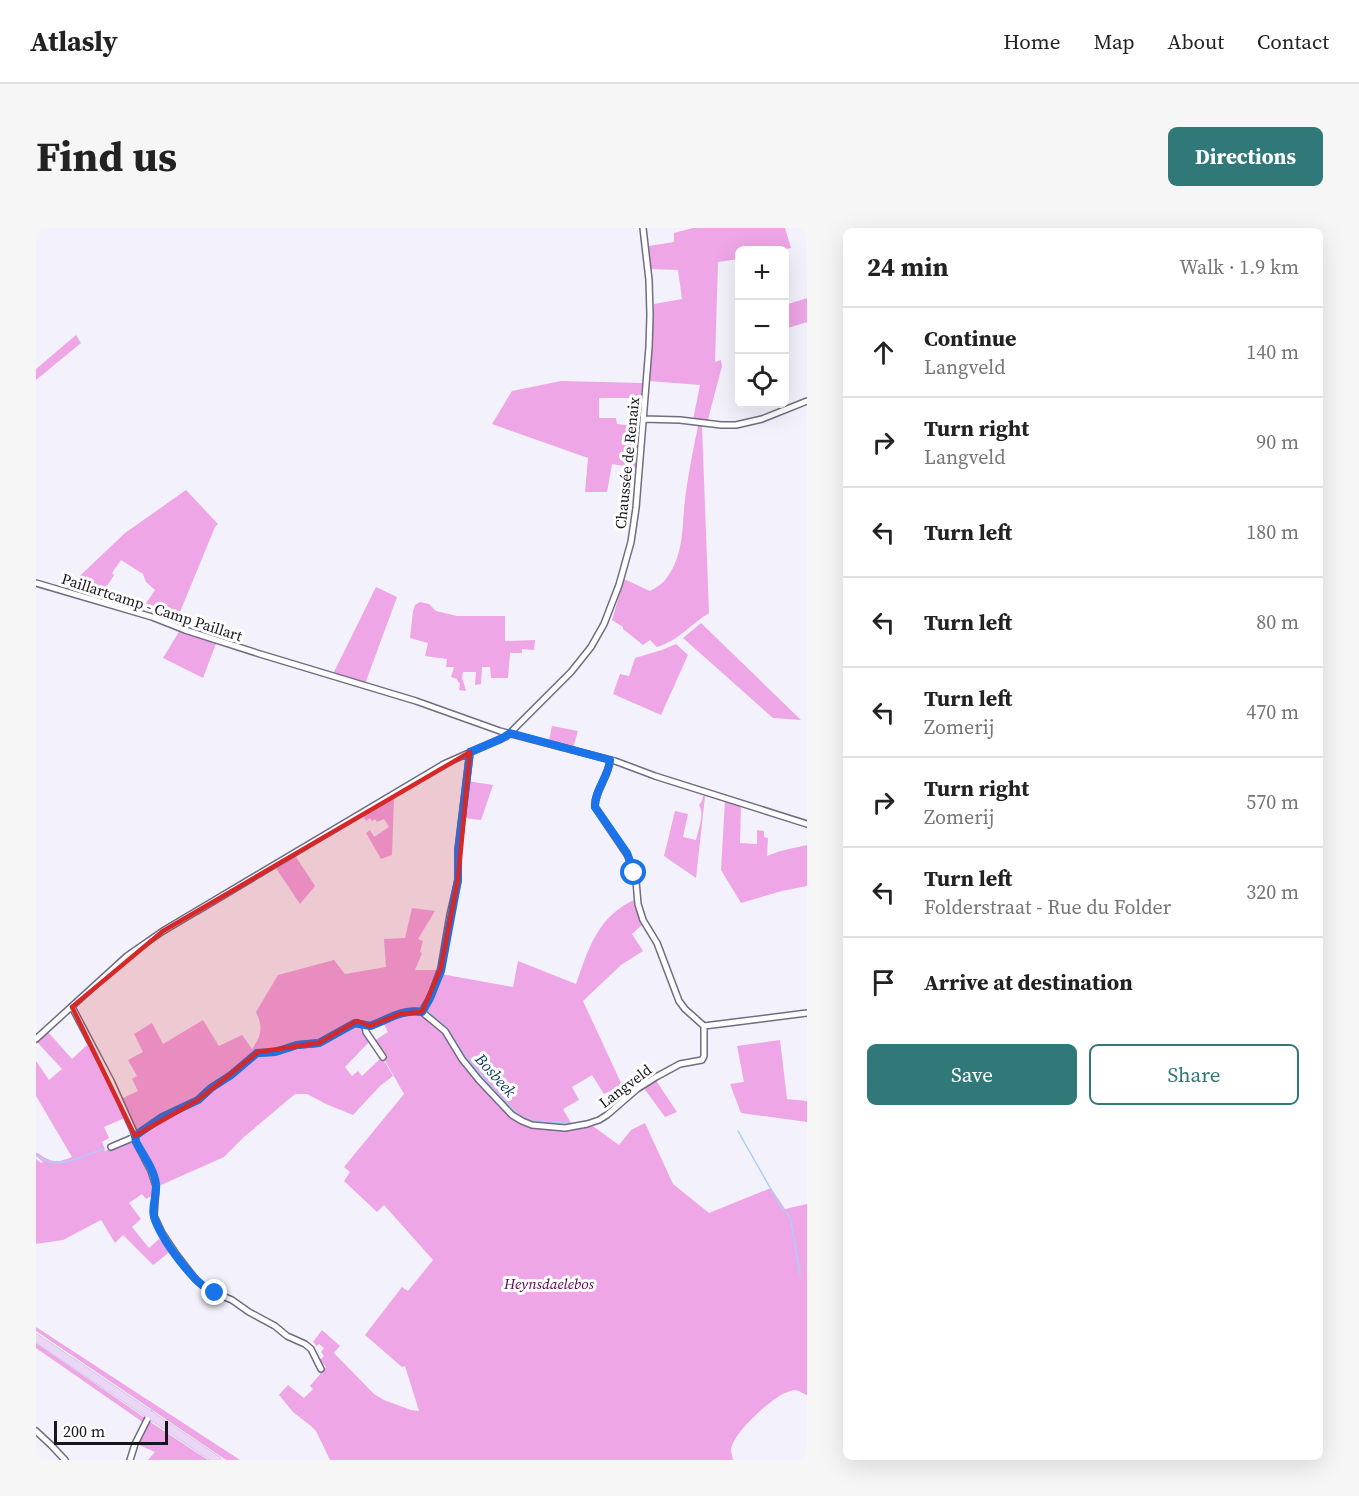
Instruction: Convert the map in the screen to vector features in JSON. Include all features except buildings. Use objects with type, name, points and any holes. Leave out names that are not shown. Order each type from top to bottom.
[{"type":"main road","points":[[36,1338],[217,1460]]},
{"type":"street","name":"Chaussée de Renaix","points":[[36,1039],[127,956],[163,931],[425,775],[510,733],[579,664],[595,642],[605,622],[622,574],[633,531],[644,418],[651,309],[643,228]]},
{"type":"street","points":[[644,418],[736,425],[807,401]]},
{"type":"street","name":"Paillartcamp - Camp Paillart","points":[[36,583],[152,617],[260,654],[416,701],[500,731],[610,760],[807,824]]},
{"type":"street","points":[[111,1147],[135,1136],[162,1117],[198,1100],[257,1053],[275,1052],[297,1045],[316,1044],[325,1041],[353,1023],[370,1026],[404,1013],[422,1012],[441,971],[458,880],[458,851],[470,752]]},
{"type":"street","points":[[610,760],[595,801],[595,807],[628,856],[636,881],[638,904],[643,920],[657,944],[679,1001],[685,1010],[704,1026],[807,1013]]},
{"type":"street","points":[[72,1007],[111,1082],[136,1142],[156,1182],[154,1218],[184,1266],[208,1290],[232,1300],[287,1336],[305,1344],[311,1349],[321,1369]]},
{"type":"street","name":"Langveld","points":[[422,1012],[445,1031],[462,1059],[512,1115],[526,1123],[547,1127],[570,1127],[599,1120],[637,1089],[656,1077],[680,1064],[702,1060],[704,1026]]},
{"type":"street","points":[[365,1026],[366,1032],[383,1057]]},
{"type":"street","points":[[130,1460],[150,1414]]},
{"type":"street","points":[[36,1431],[65,1460]]},
{"type":"highlighted area","points":[[470,752],[458,880],[441,968],[422,1012],[400,1014],[370,1026],[357,1021],[319,1043],[258,1052],[198,1100],[135,1136],[72,1007],[163,931]]},
{"type":"green space","points":[[693,228],[785,228],[791,248],[789,246],[735,246],[735,260],[718,262],[715,362],[721,360],[722,366],[707,423],[693,420],[700,385],[649,381],[654,304],[682,299],[678,270],[650,269],[648,246],[674,242],[674,233]]},
{"type":"green space","points":[[807,298],[807,322],[789,328],[789,304]]},
{"type":"green space","points":[[76,335],[81,343],[36,380],[36,369]]},
{"type":"green space","points":[[561,381],[642,383],[641,398],[599,398],[599,418],[616,418],[617,424],[639,428],[636,468],[612,464],[607,492],[585,492],[588,458],[492,424],[512,391]]},
{"type":"green space","points":[[698,426],[702,426],[709,613],[665,644],[657,647],[650,640],[643,645],[612,620],[624,579],[650,591],[664,581],[677,558]]},
{"type":"green space","points":[[186,490],[218,524],[175,624],[141,611],[155,590],[146,582],[143,574],[121,560],[99,599],[66,589],[125,533]]},
{"type":"green space","points":[[376,587],[397,597],[365,684],[333,674]]},
{"type":"green space","points":[[420,602],[429,604],[436,611],[457,616],[505,616],[505,641],[535,640],[534,650],[522,649],[522,653],[510,653],[508,678],[491,678],[490,667],[482,667],[481,684],[475,685],[476,672],[463,672],[462,678],[466,690],[459,690],[460,683],[451,677],[454,667],[446,667],[447,659],[425,656],[428,643],[410,638],[413,611],[415,605]]},
{"type":"green space","points":[[701,623],[801,720],[773,718],[683,638]]},
{"type":"green space","points":[[180,630],[217,641],[203,678],[163,658]]},
{"type":"green space","points":[[676,644],[688,655],[661,715],[613,694],[620,674],[629,676],[635,658]]},
{"type":"green space","points":[[552,726],[578,731],[573,748],[549,741]]},
{"type":"green space","points":[[467,781],[493,785],[481,820],[463,818]]},
{"type":"green space","points":[[396,795],[392,855],[381,859],[366,833],[370,830],[374,837],[389,827],[384,819],[377,822],[370,818],[366,821],[363,815]]},
{"type":"green space","points":[[705,796],[696,878],[664,856],[675,811],[688,814],[683,837],[696,840],[701,817],[699,805]]},
{"type":"green space","points":[[725,800],[741,805],[740,843],[757,844],[757,830],[764,831],[764,837],[768,838],[767,856],[807,845],[807,886],[741,903],[721,870]]},
{"type":"green space","points":[[301,852],[296,857],[315,886],[300,904],[276,868],[199,915],[198,913]]},
{"type":"green space","points":[[636,899],[643,924],[632,934],[643,951],[621,965],[583,1001],[622,1085],[604,1094],[592,1075],[572,1087],[579,1100],[563,1109],[572,1125],[542,1124],[512,1115],[424,1011],[441,974],[513,987],[518,961],[576,984],[591,945],[604,924],[612,914]]},
{"type":"green space","points":[[412,908],[435,911],[418,939],[423,941],[420,952],[422,953],[415,970],[440,970],[422,1008],[372,1025],[358,1022],[324,1040],[261,1051],[198,1099],[136,1132],[121,1099],[138,1091],[132,1079],[137,1076],[128,1060],[143,1052],[134,1034],[152,1023],[163,1044],[203,1020],[219,1046],[242,1035],[252,1049],[260,1031],[260,1022],[256,1012],[278,975],[334,960],[345,974],[386,967],[384,939],[405,938]]},
{"type":"green space","name":"Heynsdaelebos","points":[[420,1013],[440,1028],[458,1055],[519,1121],[554,1128],[590,1124],[619,1145],[631,1130],[645,1123],[673,1184],[709,1213],[771,1188],[785,1209],[807,1204],[807,1395],[796,1390],[787,1392],[759,1412],[743,1428],[733,1444],[731,1451],[733,1460],[330,1460],[316,1431],[293,1412],[279,1395],[288,1385],[304,1398],[313,1389],[310,1386],[326,1367],[320,1360],[324,1356],[321,1352],[324,1348],[313,1342],[322,1330],[340,1346],[334,1353],[374,1394],[384,1400],[419,1411],[405,1366],[402,1367],[365,1335],[402,1287],[408,1291],[433,1260],[384,1205],[377,1212],[344,1181],[350,1172],[344,1167],[404,1094],[374,1041],[388,1032],[383,1022],[397,1016]]},
{"type":"green space","points":[[356,1024],[363,1026],[371,1040],[345,1067],[352,1076],[358,1071],[362,1076],[382,1057],[393,1076],[380,1086],[353,1115],[307,1094],[295,1094],[224,1157],[161,1185],[157,1206],[160,1222],[188,1267],[201,1281],[217,1292],[209,1288],[190,1272],[172,1249],[159,1226],[154,1213],[158,1193],[157,1185],[137,1138],[157,1120],[197,1101],[236,1072],[254,1055],[279,1052],[297,1045],[320,1044]]},
{"type":"green space","points":[[48,1032],[72,1059],[87,1045],[89,1048],[92,1046],[127,1117],[104,1127],[109,1138],[102,1142],[105,1151],[133,1138],[155,1185],[154,1195],[146,1199],[142,1194],[129,1203],[141,1219],[132,1227],[149,1248],[159,1239],[162,1242],[165,1240],[196,1281],[272,1326],[270,1328],[225,1300],[206,1292],[190,1276],[171,1251],[153,1265],[123,1235],[115,1243],[101,1220],[63,1240],[36,1244],[36,1159],[43,1162],[36,1156],[36,1152],[53,1161],[62,1161],[72,1157],[36,1096],[36,1061],[49,1080],[62,1069],[37,1042]]},
{"type":"green space","points":[[780,1040],[787,1099],[807,1101],[807,1122],[741,1113],[730,1084],[744,1082],[737,1046]]},
{"type":"green space","points":[[655,1079],[677,1112],[665,1117],[643,1087]]},
{"type":"green space","points":[[36,1327],[240,1460],[226,1460],[36,1331]]},
{"type":"green space","points":[[36,1343],[145,1418],[144,1423],[36,1348]]},
{"type":"green space","points":[[149,1421],[208,1460],[148,1460],[155,1452],[137,1444]]},
{"type":"waterway","name":"Bosbeek","points":[[426,1010],[447,1028],[464,1055],[520,1116],[532,1121],[568,1123]]},
{"type":"waterway","points":[[257,1050],[270,1050]]},
{"type":"waterway","name":"Bosbeek","points":[[738,1131],[781,1207],[790,1216],[800,1274]]},
{"type":"waterway","points":[[36,1155],[44,1160],[61,1162],[77,1159],[103,1149]]},
{"type":"route","points":[[215,1293],[201,1284],[184,1266],[154,1218],[156,1182],[135,1136],[162,1117],[198,1100],[254,1054],[275,1052],[297,1045],[316,1044],[325,1041],[353,1023],[370,1026],[400,1014],[422,1012],[441,971],[458,880],[458,851],[470,752],[510,733],[610,760],[595,801],[595,807],[627,853],[634,873]]}]
